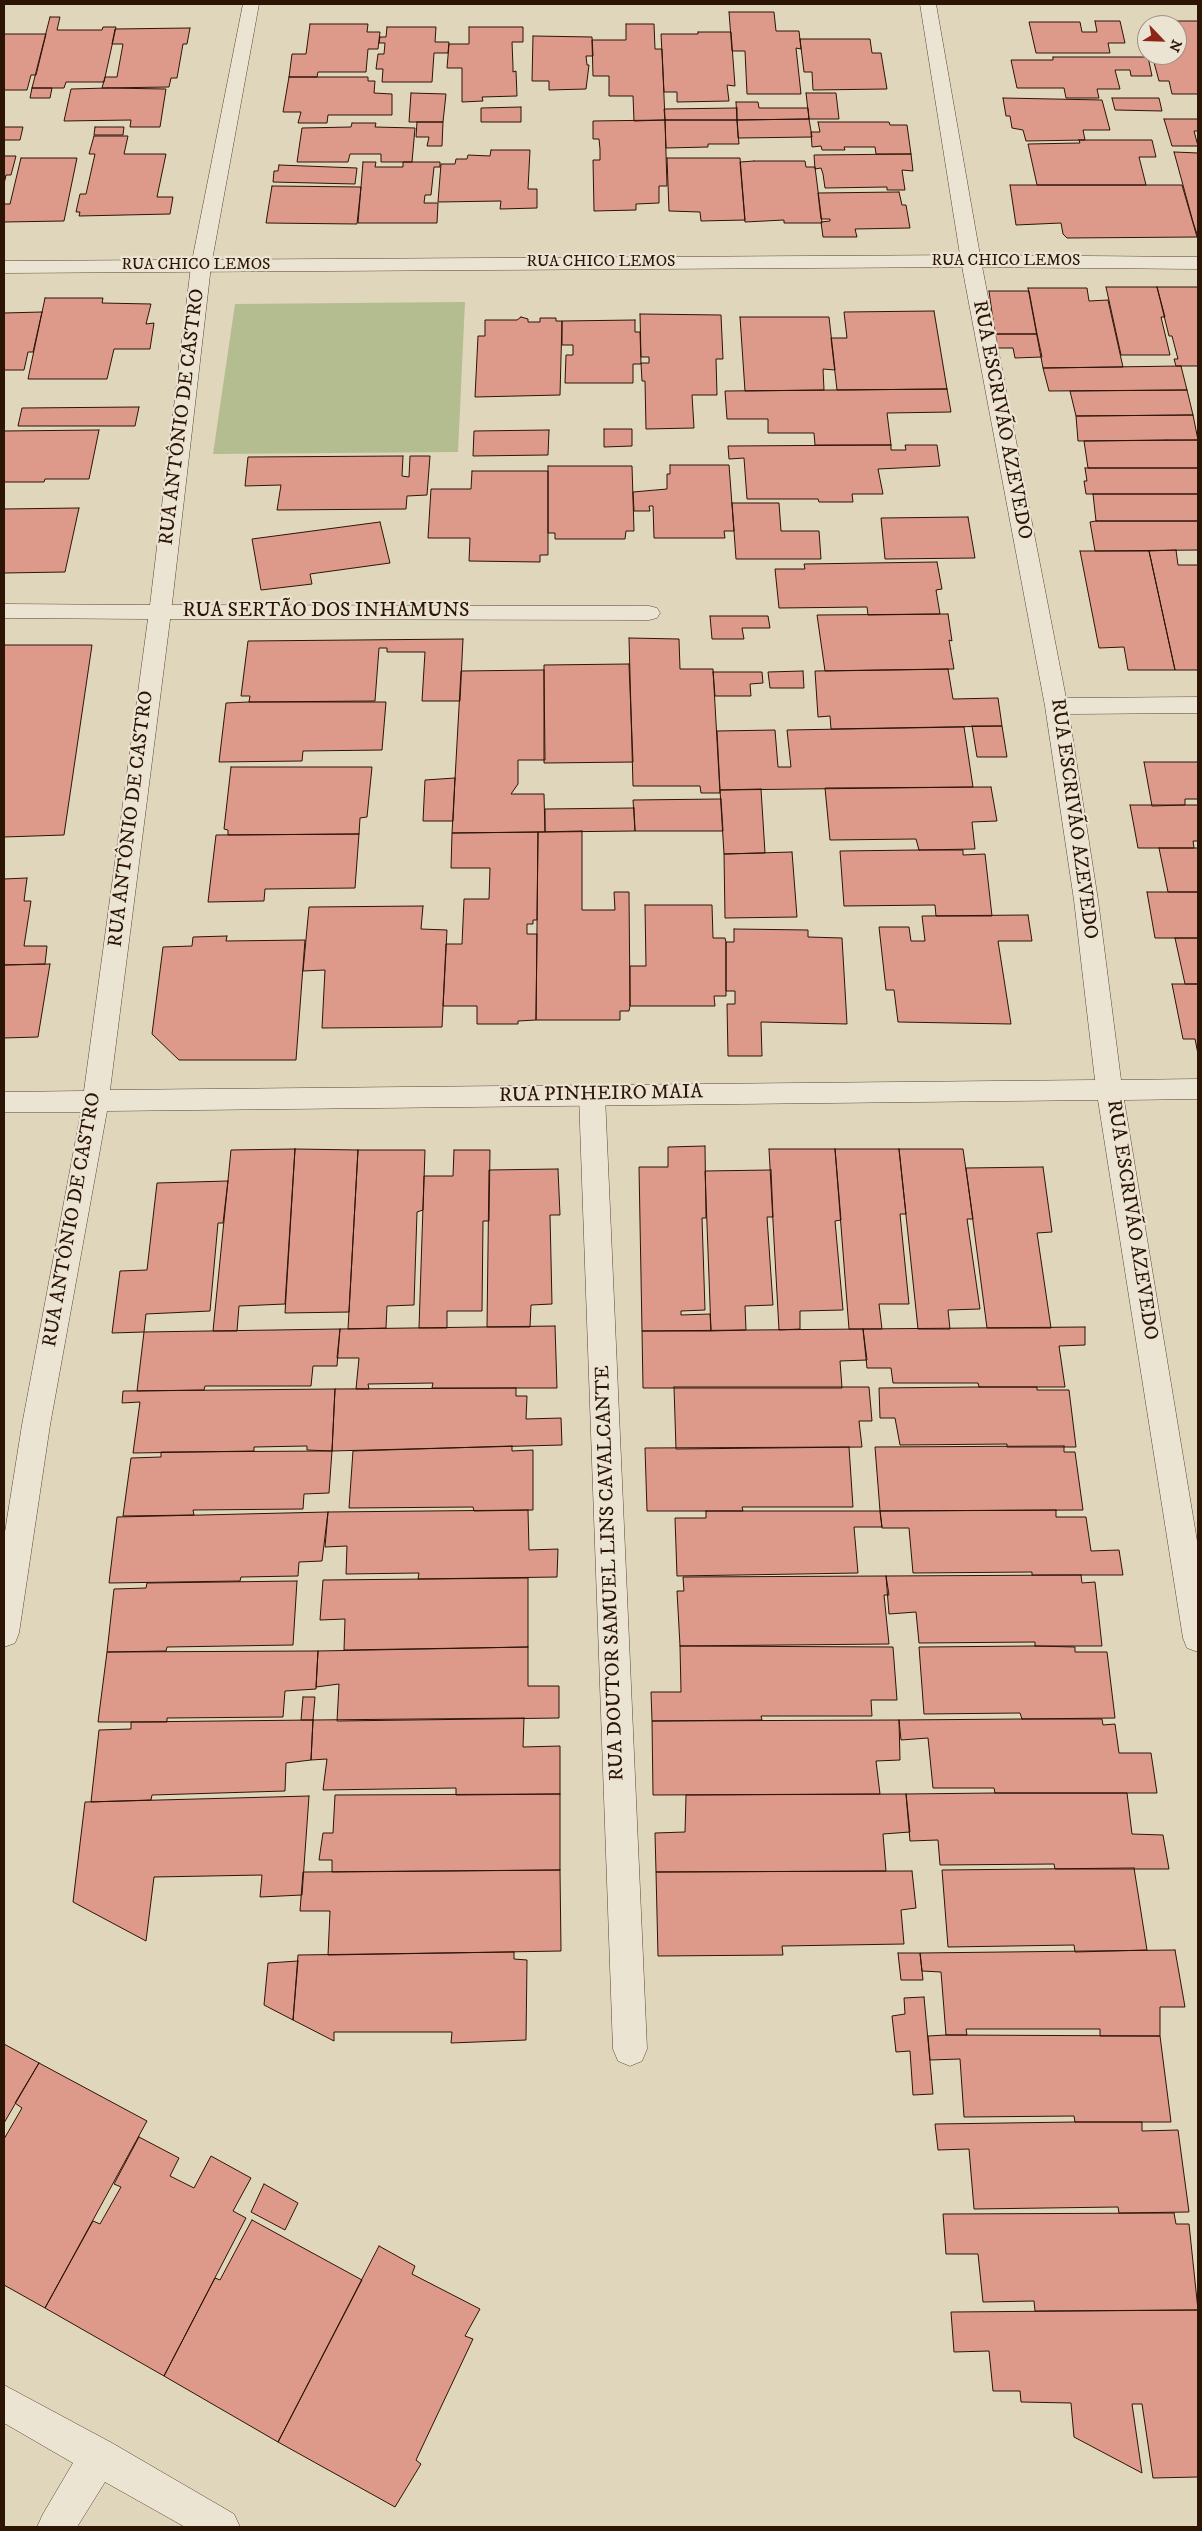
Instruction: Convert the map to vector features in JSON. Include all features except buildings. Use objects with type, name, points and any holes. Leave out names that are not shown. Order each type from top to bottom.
[{"type":"street","name":"RUA ANTÔNIO DE CASTRO","points":[[4,1633],[36,1425],[96,1100],[160,612],[201,266],[251,4]]},
{"type":"street","name":"RUA ESCRIVÃO AZEVEDO","points":[[928,4],[971,261],[1056,706],[1086,900],[1109,1089],[1198,1638]]},
{"type":"street","name":"RUA CHICO LEMOS","points":[[4,267],[971,261],[1198,263]]},
{"type":"street","name":"RUA SERTÃO DOS INHAMUNS","points":[[4,611],[649,613]]},
{"type":"street","points":[[1056,706],[1198,705]]},
{"type":"street","name":"RUA PINHEIRO MAIA","points":[[4,1102],[1198,1089]]},
{"type":"street","name":"RUA DOUTOR SAMUEL LINS CAVALCANTE","points":[[592,1096],[630,2049]]},
{"type":"street","points":[[4,2403],[221,2527]]},
{"type":"street","points":[[56,2527],[99,2456]]},
{"type":"green space","points":[[465,302],[458,452],[213,454],[235,304]]}]
